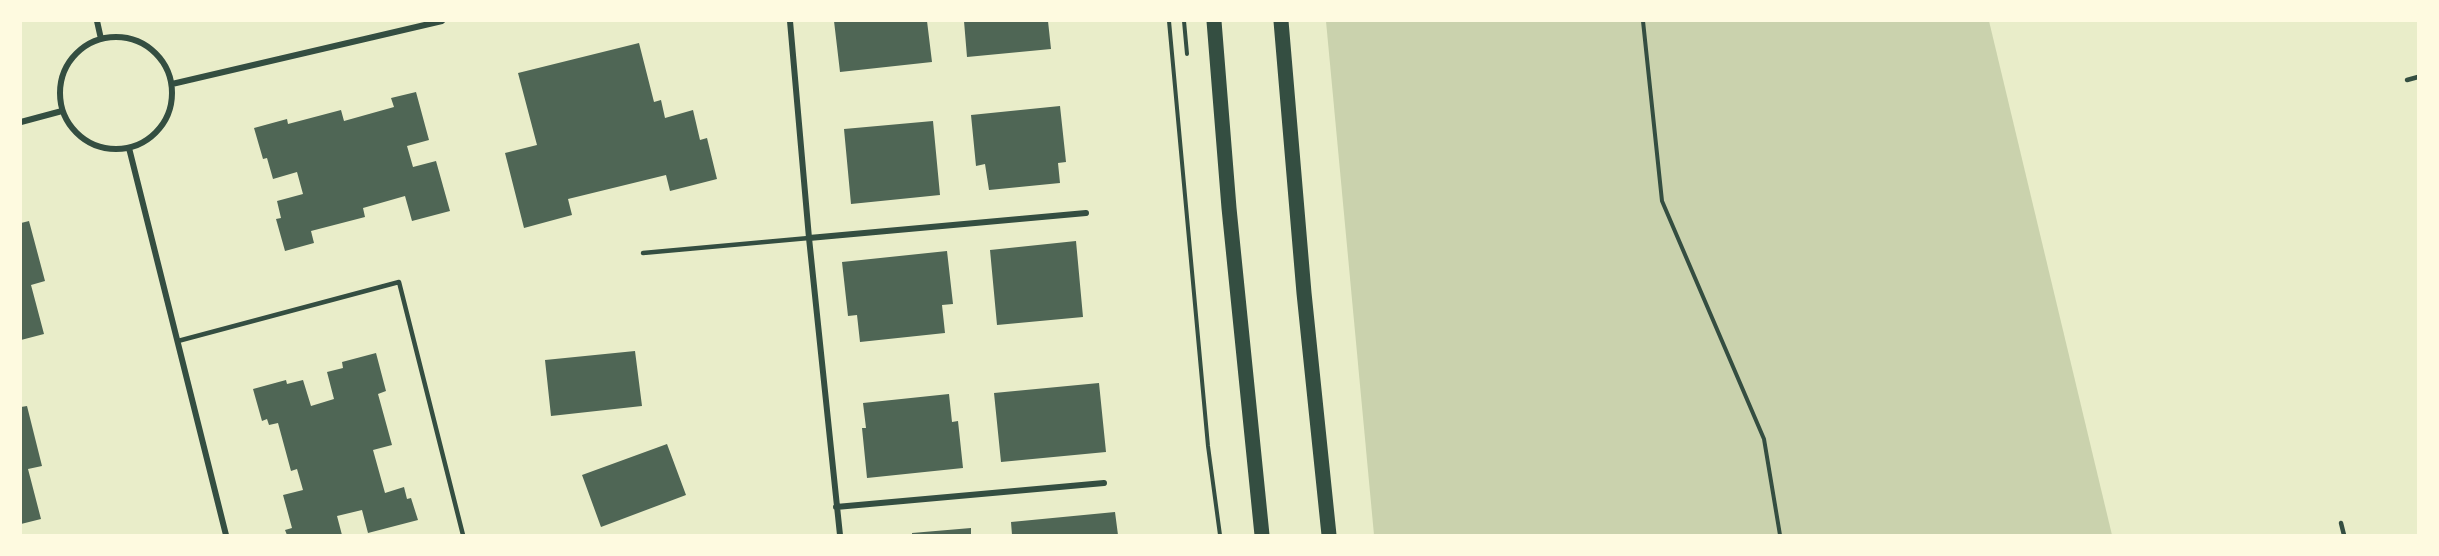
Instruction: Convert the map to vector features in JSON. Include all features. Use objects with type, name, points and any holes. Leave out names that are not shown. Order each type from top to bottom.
[{"type":"main road","points":[[1214,21],[1229,208],[1263,535]]},
{"type":"main road","points":[[1281,21],[1304,293],[1329,535]]},
{"type":"street","points":[[97,21],[101,39]]},
{"type":"street","points":[[172,84],[441,21]]},
{"type":"street","points":[[790,21],[808,238],[840,535]]},
{"type":"street","points":[[125,38],[142,43],[162,60],[172,84],[170,111],[162,127],[142,143],[129,148],[107,149],[90,143],[70,127],[62,111],[59,93],[66,67],[83,48],[101,39],[125,38]]},
{"type":"street","points":[[21,122],[62,111]]},
{"type":"street","points":[[129,148],[226,535]]},
{"type":"street","points":[[808,238],[1086,213]]},
{"type":"street","points":[[836,507],[1104,483]]},
{"type":"lane","points":[[2407,80],[2418,77]]},
{"type":"lane","points":[[643,253],[808,238]]},
{"type":"lane","points":[[178,341],[399,282],[463,535]]},
{"type":"lane","points":[[2341,524],[2344,535]]},
{"type":"path","points":[[1169,21],[1208,446],[1220,535]]},
{"type":"path","points":[[1643,21],[1662,201],[1764,439],[1780,535]]},
{"type":"green space","points":[[1326,21],[1989,21],[2112,535],[1374,535]]},
{"type":"building","points":[[834,21],[927,21],[932,62],[840,72]]},
{"type":"building","points":[[964,21],[1048,21],[1051,49],[967,57]]},
{"type":"building","points":[[639,43],[654,102],[661,100],[665,118],[693,110],[700,140],[707,138],[717,179],[670,191],[666,175],[568,199],[572,215],[524,228],[505,153],[537,145],[518,73]]},
{"type":"building","points":[[416,92],[429,140],[407,146],[413,167],[436,161],[450,211],[412,221],[405,196],[363,208],[365,217],[311,231],[314,243],[285,251],[276,219],[281,218],[277,201],[303,194],[297,172],[273,179],[267,158],[263,159],[254,128],[287,119],[288,124],[341,110],[344,121],[394,107],[391,98]]},
{"type":"building","points":[[1060,106],[1066,162],[1058,163],[1060,183],[989,190],[985,164],[976,166],[971,115]]},
{"type":"building","points":[[933,121],[940,195],[851,204],[844,129]]},
{"type":"building","points":[[29,221],[45,281],[31,285],[44,334],[21,340],[21,223]]},
{"type":"building","points":[[1076,241],[1083,317],[997,325],[990,250]]},
{"type":"building","points":[[947,251],[953,304],[942,305],[945,333],[860,342],[857,315],[848,316],[842,262]]},
{"type":"building","points":[[635,351],[642,406],[551,416],[545,360]]},
{"type":"building","points":[[376,353],[386,391],[378,394],[392,445],[373,450],[385,493],[404,487],[407,499],[411,498],[418,520],[368,533],[362,510],[337,516],[342,535],[287,535],[285,530],[292,528],[283,495],[303,490],[297,469],[291,471],[278,423],[269,425],[267,419],[262,421],[253,389],[286,380],[287,384],[303,380],[311,406],[334,399],[327,372],[343,368],[342,362]]},
{"type":"building","points":[[1099,383],[1106,452],[1001,462],[994,393]]},
{"type":"building","points":[[949,394],[952,422],[958,421],[963,468],[867,478],[862,428],[866,428],[863,403]]},
{"type":"building","points":[[27,406],[42,466],[28,469],[41,519],[21,524],[21,407]]},
{"type":"building","points":[[667,444],[686,495],[601,527],[582,475]]},
{"type":"building","points":[[1115,512],[1118,535],[1012,535],[1011,522]]},
{"type":"building","points":[[971,528],[971,535],[912,535],[912,533]]}]
